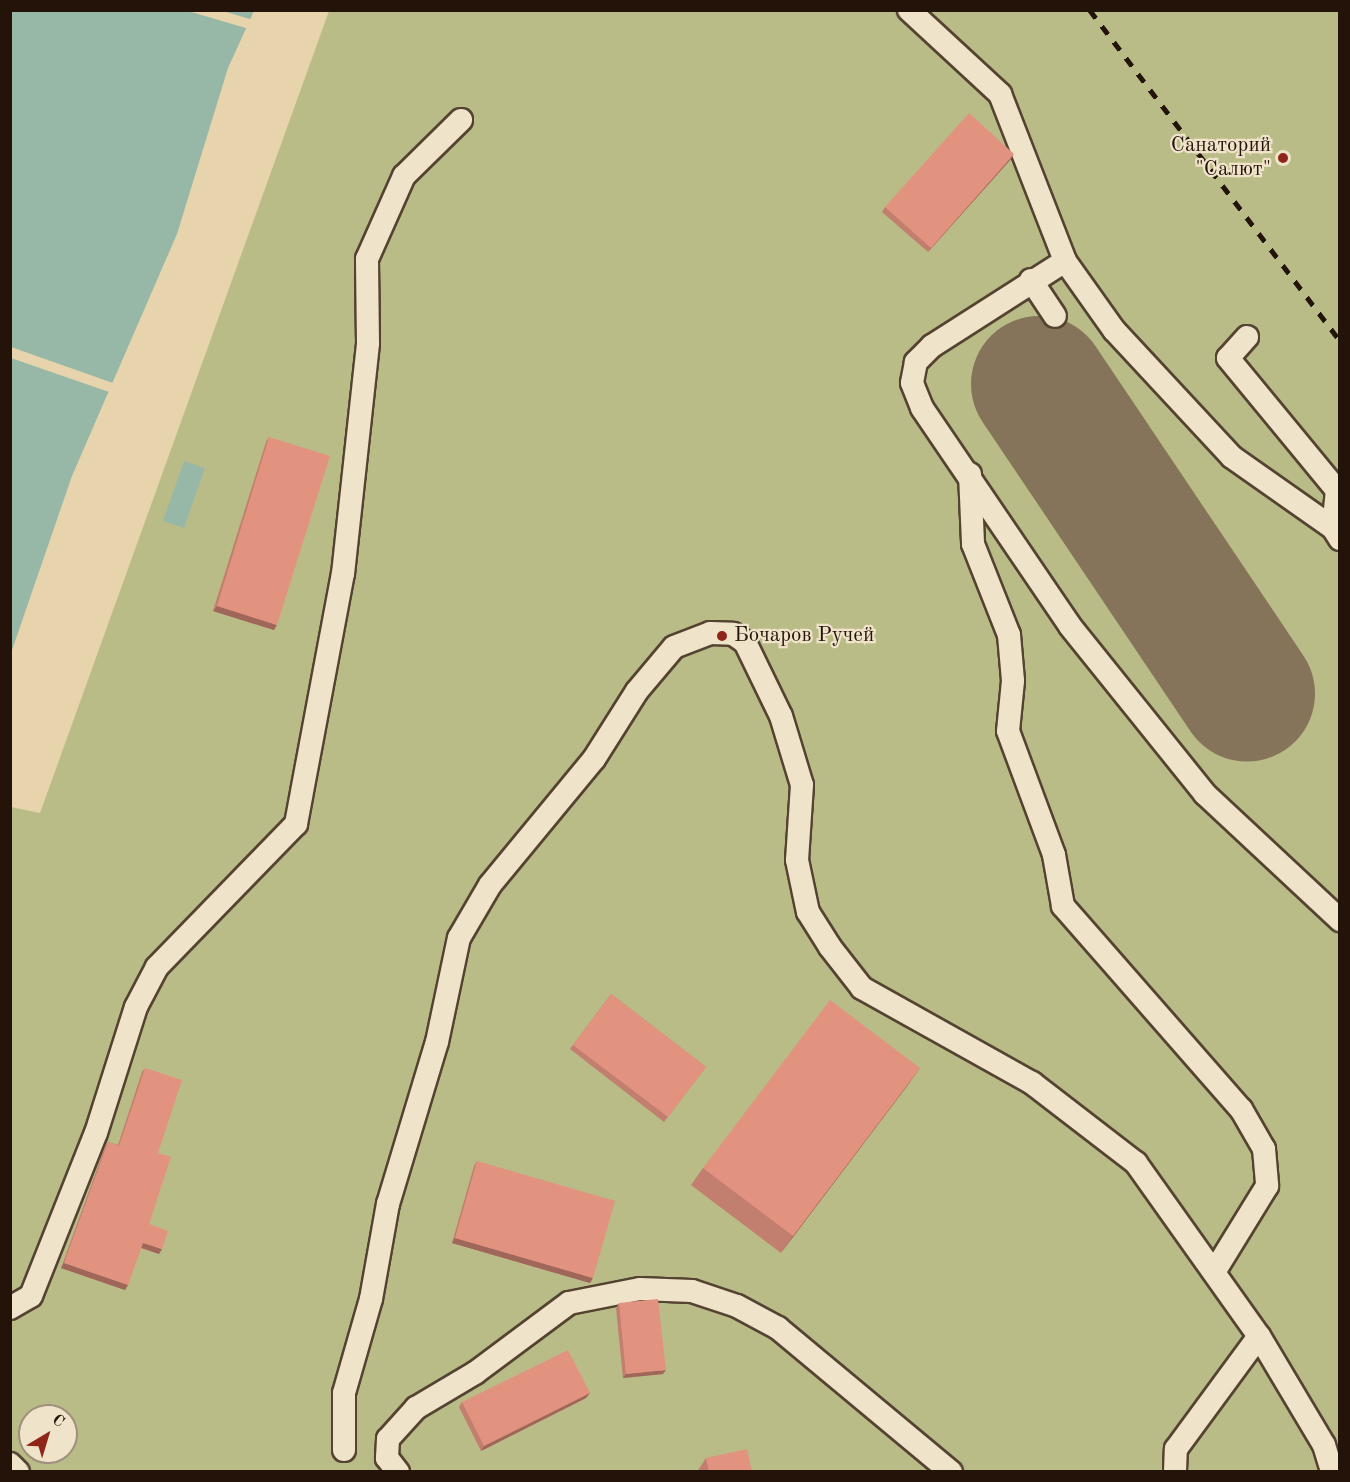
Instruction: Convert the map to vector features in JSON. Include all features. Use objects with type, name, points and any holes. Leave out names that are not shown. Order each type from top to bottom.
[{"type":"lane","points":[[909,10],[1000,94],[1065,261],[1114,330],[1232,457],[1336,533]]},
{"type":"lane","points":[[10,1308],[32,1296],[96,1133],[136,1007],[157,967],[296,824],[343,574],[368,343],[366,259],[404,176],[461,120]]},
{"type":"lane","points":[[1065,261],[1031,280],[916,362],[912,383],[922,408],[970,472],[1070,626],[1205,794],[1340,920]]},
{"type":"lane","points":[[1031,280],[1055,316]]},
{"type":"lane","points":[[1247,337],[1228,358],[1337,490],[1336,533]]},
{"type":"lane","points":[[970,472],[973,544],[1009,635],[1008,731],[1054,855],[1063,906],[1241,1109],[1264,1149],[1267,1186],[1216,1269]]},
{"type":"lane","points":[[344,1450],[344,1393],[371,1299],[388,1204],[437,1042],[459,938],[490,885],[594,759],[644,682],[674,647],[710,633],[733,634],[745,642],[781,716],[802,785],[797,860],[808,912],[856,980],[1032,1083],[1136,1163],[1216,1269],[1259,1336],[1324,1445],[1332,1472]]},
{"type":"lane","points":[[398,1472],[387,1458],[388,1439],[416,1408],[475,1373],[569,1303],[640,1289],[692,1291],[737,1306],[778,1328],[951,1472]]},
{"type":"lane","points":[[1175,1472],[1176,1449],[1259,1336]]},
{"type":"lane","points":[[10,1464],[18,1472]]},
{"type":"green space","name":"Бочаров Ручей","points":[[329,11],[1339,11],[1339,1471],[11,1472],[11,807],[40,813]]},
{"type":"shaded area","points":[[11,11],[254,11],[228,68],[177,234],[72,476],[11,653]]},
{"type":"shaded area","points":[[184,461],[205,468],[184,528],[163,521]]},
{"type":"pier","points":[[188,11],[223,11],[253,20],[249,29]]},
{"type":"pier","points":[[11,347],[113,383],[109,392],[11,358]]},
{"type":"building","points":[[969,113],[1014,154],[931,248],[885,207]]},
{"type":"building","points":[[269,437],[330,456],[277,625],[217,606]]},
{"type":"building","points":[[611,994],[706,1067],[668,1117],[573,1045]]},
{"type":"building","points":[[830,1000],[920,1068],[793,1236],[703,1168]]},
{"type":"building","points":[[145,1068],[182,1080],[158,1153],[171,1157],[149,1224],[168,1231],[162,1249],[143,1243],[128,1285],[64,1263],[108,1142],[119,1146]]},
{"type":"building","points":[[477,1161],[615,1201],[593,1278],[455,1238]]},
{"type":"building","points":[[658,1299],[666,1370],[626,1374],[619,1303]]},
{"type":"building","points":[[568,1350],[590,1393],[484,1446],[462,1402]]},
{"type":"building","points":[[747,1449],[752,1472],[709,1472],[706,1458]]},
{"type":"runway","points":[[1039,384],[1247,694]]},
{"type":"railway","points":[[1090,10],[1340,341]]},
{"type":"place","name":"Санаторий \"Салют\"","points":[[1283,158]]},
{"type":"place","name":"Бочаров Ручей","points":[[722,636]]}]
